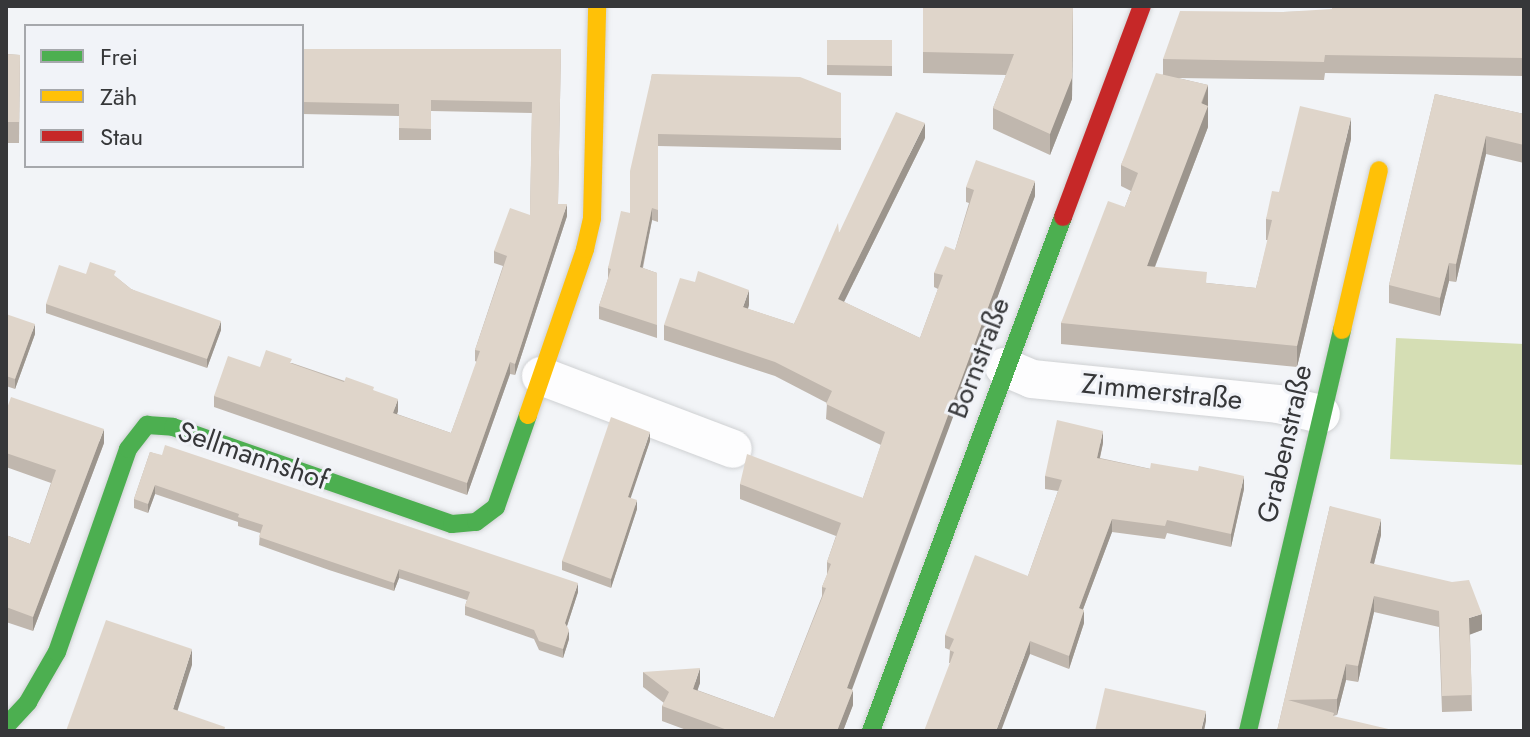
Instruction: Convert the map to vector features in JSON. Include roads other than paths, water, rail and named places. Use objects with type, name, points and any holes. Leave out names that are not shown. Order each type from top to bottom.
[{"type":"street","name":"Sellmannshof","points":[[6,726],[28,702],[57,652],[128,449],[147,425],[173,427],[452,524],[476,522],[496,507],[585,249],[592,218],[597,6]]},
{"type":"street","name":"Bornstraße","points":[[871,731],[1004,367],[1142,6]]},
{"type":"street","name":"Grabenstraße","points":[[1248,731],[1379,170]]},
{"type":"street","name":"Zimmerstraße","points":[[1004,367],[1032,379],[1278,404],[1321,414]]},
{"type":"street","points":[[541,376],[733,449]]}]
